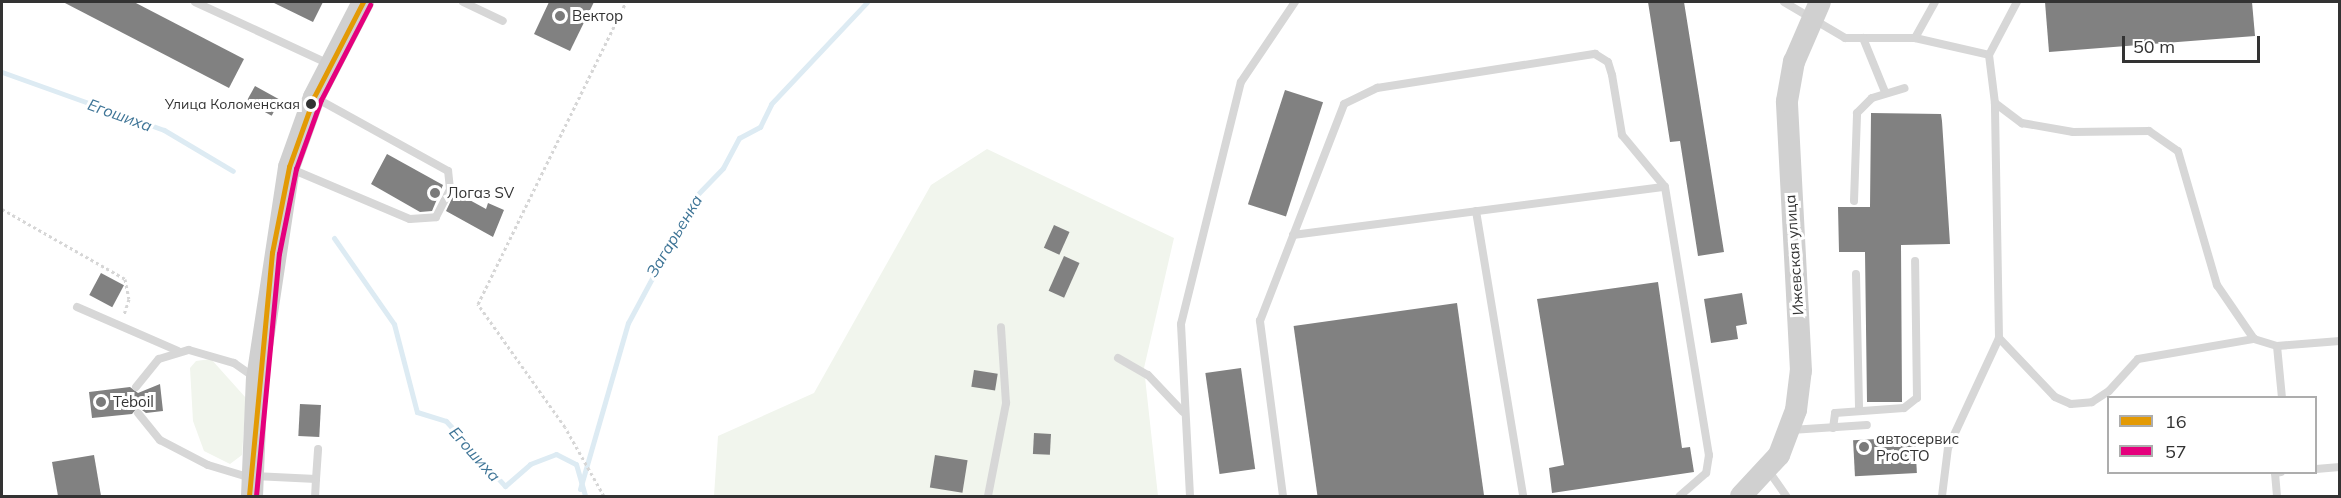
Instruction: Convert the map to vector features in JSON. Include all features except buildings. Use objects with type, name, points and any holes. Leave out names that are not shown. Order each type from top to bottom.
[{"type":"main road","points":[[252,489],[257,379],[289,167],[314,97],[363,2]]},
{"type":"main road","name":"Ижевская улица","points":[[1741,496],[1768,469],[1791,430],[1801,371],[1787,101],[1816,10]]},
{"type":"lane","points":[[195,2],[329,64]]},
{"type":"lane","points":[[463,2],[503,21]]},
{"type":"lane","points":[[1191,496],[1183,412],[1181,324],[1241,82],[1295,2]]},
{"type":"lane","points":[[1784,2],[1816,10],[1845,38],[1915,38],[1989,55]]},
{"type":"lane","points":[[1915,38],[1935,2]]},
{"type":"lane","points":[[1942,496],[1948,448],[1999,338],[1995,103],[1989,55],[2017,2]]},
{"type":"lane","points":[[1863,38],[1885,92]]},
{"type":"lane","points":[[1283,496],[1260,321],[1344,104],[1355,94],[1595,54],[1608,62],[1622,135],[1665,186],[1709,455],[1706,473],[1680,496]]},
{"type":"lane","points":[[1854,201],[1857,113],[1867,101],[1885,92],[1904,88]]},
{"type":"lane","points":[[289,167],[410,219],[436,217],[450,189],[448,171],[314,97]]},
{"type":"lane","points":[[1995,103],[2022,123],[2073,132],[2149,131],[2178,151],[2217,285],[2254,339]]},
{"type":"lane","points":[[1293,236],[1665,186]]},
{"type":"lane","points":[[1476,211],[1523,496]]},
{"type":"lane","points":[[1833,428],[1833,413],[1904,408],[1917,398],[1915,261]]},
{"type":"lane","points":[[1856,274],[1859,411]]},
{"type":"lane","points":[[77,307],[178,351],[218,356],[257,379]]},
{"type":"lane","points":[[988,496],[1006,403],[1001,327]]},
{"type":"lane","points":[[1999,338],[2055,397],[2070,404],[2092,402],[2109,391],[2138,359],[2254,339],[2277,346],[2340,341]]},
{"type":"lane","points":[[2277,346],[2282,396]]},
{"type":"lane","points":[[136,387],[144,372],[178,351]]},
{"type":"lane","points":[[1118,358],[1148,375],[1183,412]]},
{"type":"lane","points":[[138,413],[160,440],[252,489],[316,479]]},
{"type":"lane","points":[[1791,430],[1867,425]]},
{"type":"lane","points":[[315,496],[318,449]]},
{"type":"lane","points":[[2317,469],[2340,467]]},
{"type":"lane","points":[[1768,469],[1786,496]]},
{"type":"lane","points":[[2275,474],[2277,496]]},
{"type":"path","points":[[604,496],[582,454],[478,304],[626,2]]},
{"type":"path","points":[[2,209],[125,279],[129,299],[120,324]]},
{"type":"shaded area","points":[[987,149],[1174,238],[1144,368],[1158,496],[714,496],[718,436],[814,393],[931,185]]},
{"type":"shaded area","points":[[211,359],[246,398],[242,455],[230,464],[204,451],[193,421],[190,368],[196,361]]},
{"type":"waterway","name":"Загарьенка","points":[[580,489],[628,323],[696,196],[723,168],[739,138],[760,127],[771,104],[867,2]]},
{"type":"waterway","name":"Егошиха","points":[[2,72],[164,130],[233,171]]},
{"type":"waterway","name":"Егошиха","points":[[334,238],[394,324],[417,412],[446,421],[505,486],[530,464],[556,454],[576,464],[585,496]]},
{"type":"transit line","name":"16","points":[[249,496],[272,253],[289,167],[314,97],[363,2]]},
{"type":"transit line","name":"57","points":[[256,496],[279,254],[296,169],[321,100],[370,5]]},
{"type":"place","name":"Вектор","points":[[560,16]]},
{"type":"place","name":"Улица Коломенская","points":[[311,104]]},
{"type":"place","name":"Логаз SV","points":[[435,193]]},
{"type":"place","name":"Teboil","points":[[101,402]]},
{"type":"place","name":"автосервис ProСТО","points":[[1864,447]]}]
